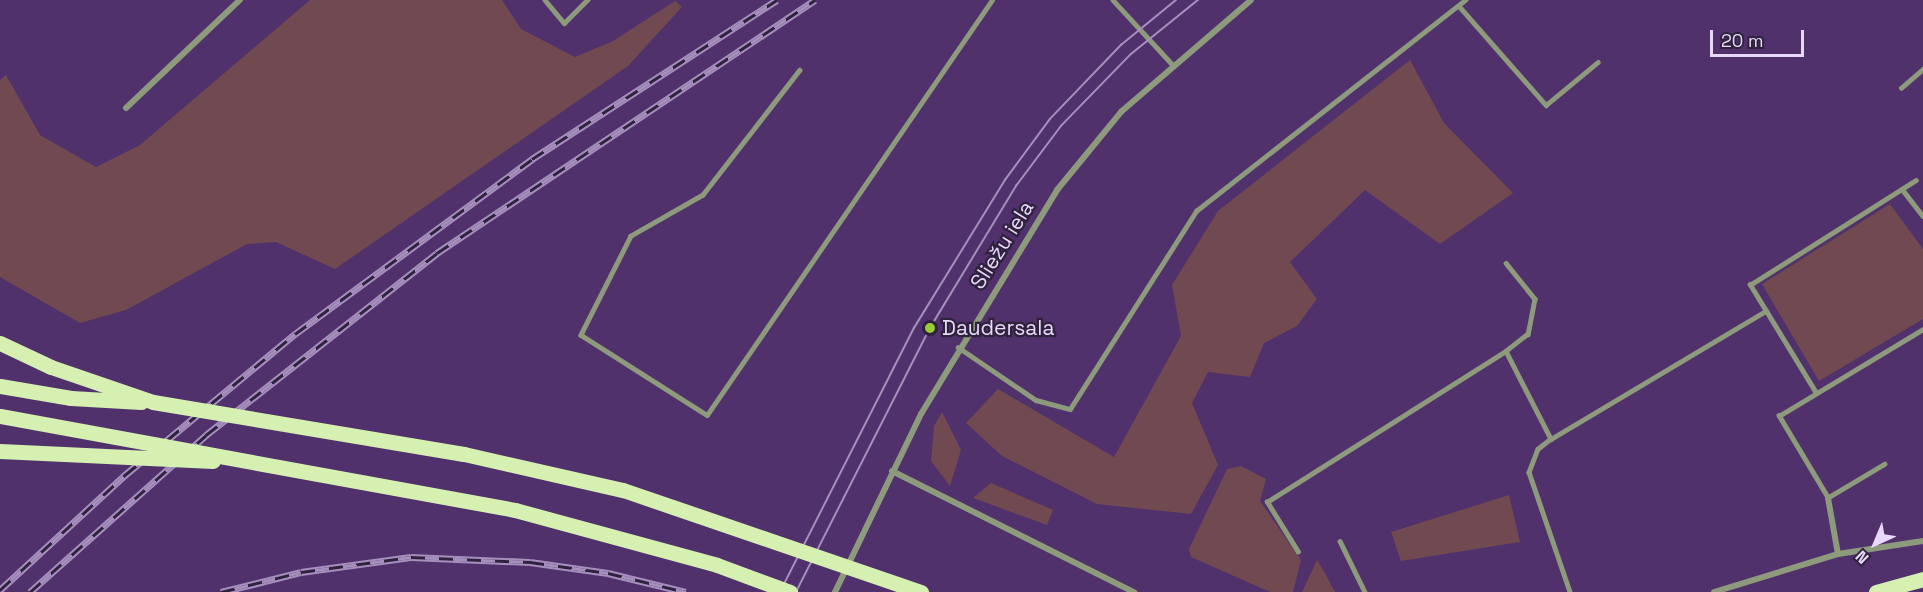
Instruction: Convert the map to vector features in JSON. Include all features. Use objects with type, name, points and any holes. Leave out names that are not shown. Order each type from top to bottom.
[{"type":"main road","points":[[0,343],[51,367],[153,402]]},
{"type":"main road","points":[[0,386],[71,398],[153,402],[464,454],[623,490],[921,592]]},
{"type":"main road","points":[[0,416],[156,440],[231,461],[515,510],[717,566],[790,592]]},
{"type":"main road","points":[[0,451],[154,462],[231,461]]},
{"type":"main road","points":[[1876,592],[1923,579]]},
{"type":"street","points":[[126,108],[240,0]]},
{"type":"street","name":"Sliežu iela","points":[[835,592],[892,471],[958,347],[1027,232],[1086,150],[1172,64],[1251,0]]},
{"type":"street","points":[[892,471],[1134,592]]},
{"type":"street","points":[[1828,498],[1838,554]]},
{"type":"street","points":[[1714,592],[1838,554],[1923,541]]},
{"type":"lane","points":[[545,0],[564,23],[587,0]]},
{"type":"lane","points":[[800,70],[703,195],[631,236],[581,335],[707,415],[992,0]]},
{"type":"lane","points":[[1113,0],[1172,64]]},
{"type":"lane","points":[[958,347],[1036,400],[1070,409],[1197,211],[1465,0]]},
{"type":"lane","points":[[1459,6],[1546,105],[1598,62]]},
{"type":"lane","points":[[1901,88],[1923,69]]},
{"type":"lane","points":[[1816,393],[1750,285],[1916,180]]},
{"type":"lane","points":[[1902,189],[1923,216]]},
{"type":"lane","points":[[1298,552],[1267,502],[1506,351],[1528,334],[1535,299],[1506,263]]},
{"type":"lane","points":[[1570,592],[1529,472],[1538,449],[1551,439],[1766,311]]},
{"type":"lane","points":[[1885,464],[1828,498],[1779,416],[1923,329]]},
{"type":"lane","points":[[1506,351],[1551,439]]},
{"type":"lane","points":[[1340,540],[1365,592]]},
{"type":"shaded area","points":[[310,0],[502,0],[521,29],[575,57],[613,41],[675,1],[682,7],[628,66],[335,269],[276,242],[247,244],[126,310],[80,323],[0,277],[0,80],[6,75],[40,135],[96,167],[140,145]]},
{"type":"shaded area","points":[[1410,60],[1444,123],[1513,193],[1440,244],[1365,190],[1290,262],[1317,299],[1297,326],[1264,343],[1250,377],[1208,372],[1192,403],[1218,465],[1191,514],[1097,504],[1002,456],[966,423],[998,389],[1114,457],[1181,336],[1172,285],[1218,211]]},
{"type":"shaded area","points":[[1890,204],[1923,249],[1923,319],[1819,381],[1762,284]]},
{"type":"shaded area","points":[[942,412],[961,450],[950,486],[931,461],[934,426]]},
{"type":"shaded area","points":[[1241,466],[1266,479],[1260,501],[1301,560],[1293,592],[1270,592],[1191,557],[1189,549],[1227,469]]},
{"type":"shaded area","points":[[991,483],[1053,510],[1047,525],[973,498]]},
{"type":"shaded area","points":[[1509,495],[1520,542],[1401,561],[1391,532]]},
{"type":"shaded area","points":[[1317,560],[1325,573],[1335,592],[1302,592]]},
{"type":"tram line","points":[[780,592],[914,328],[1005,180],[1050,119],[1121,45],[1176,0]]},
{"type":"tram line","points":[[796,592],[930,328],[1016,186],[1061,126],[1131,54],[1198,0]]},
{"type":"railway","points":[[0,590],[125,475],[295,334],[532,159],[777,0]]},
{"type":"railway","points":[[30,592],[206,435],[437,253],[815,0]]},
{"type":"railway","points":[[221,592],[301,572],[411,557],[530,562],[608,573],[686,592]]},
{"type":"place","name":"Daudersala","points":[[930,328]]}]
